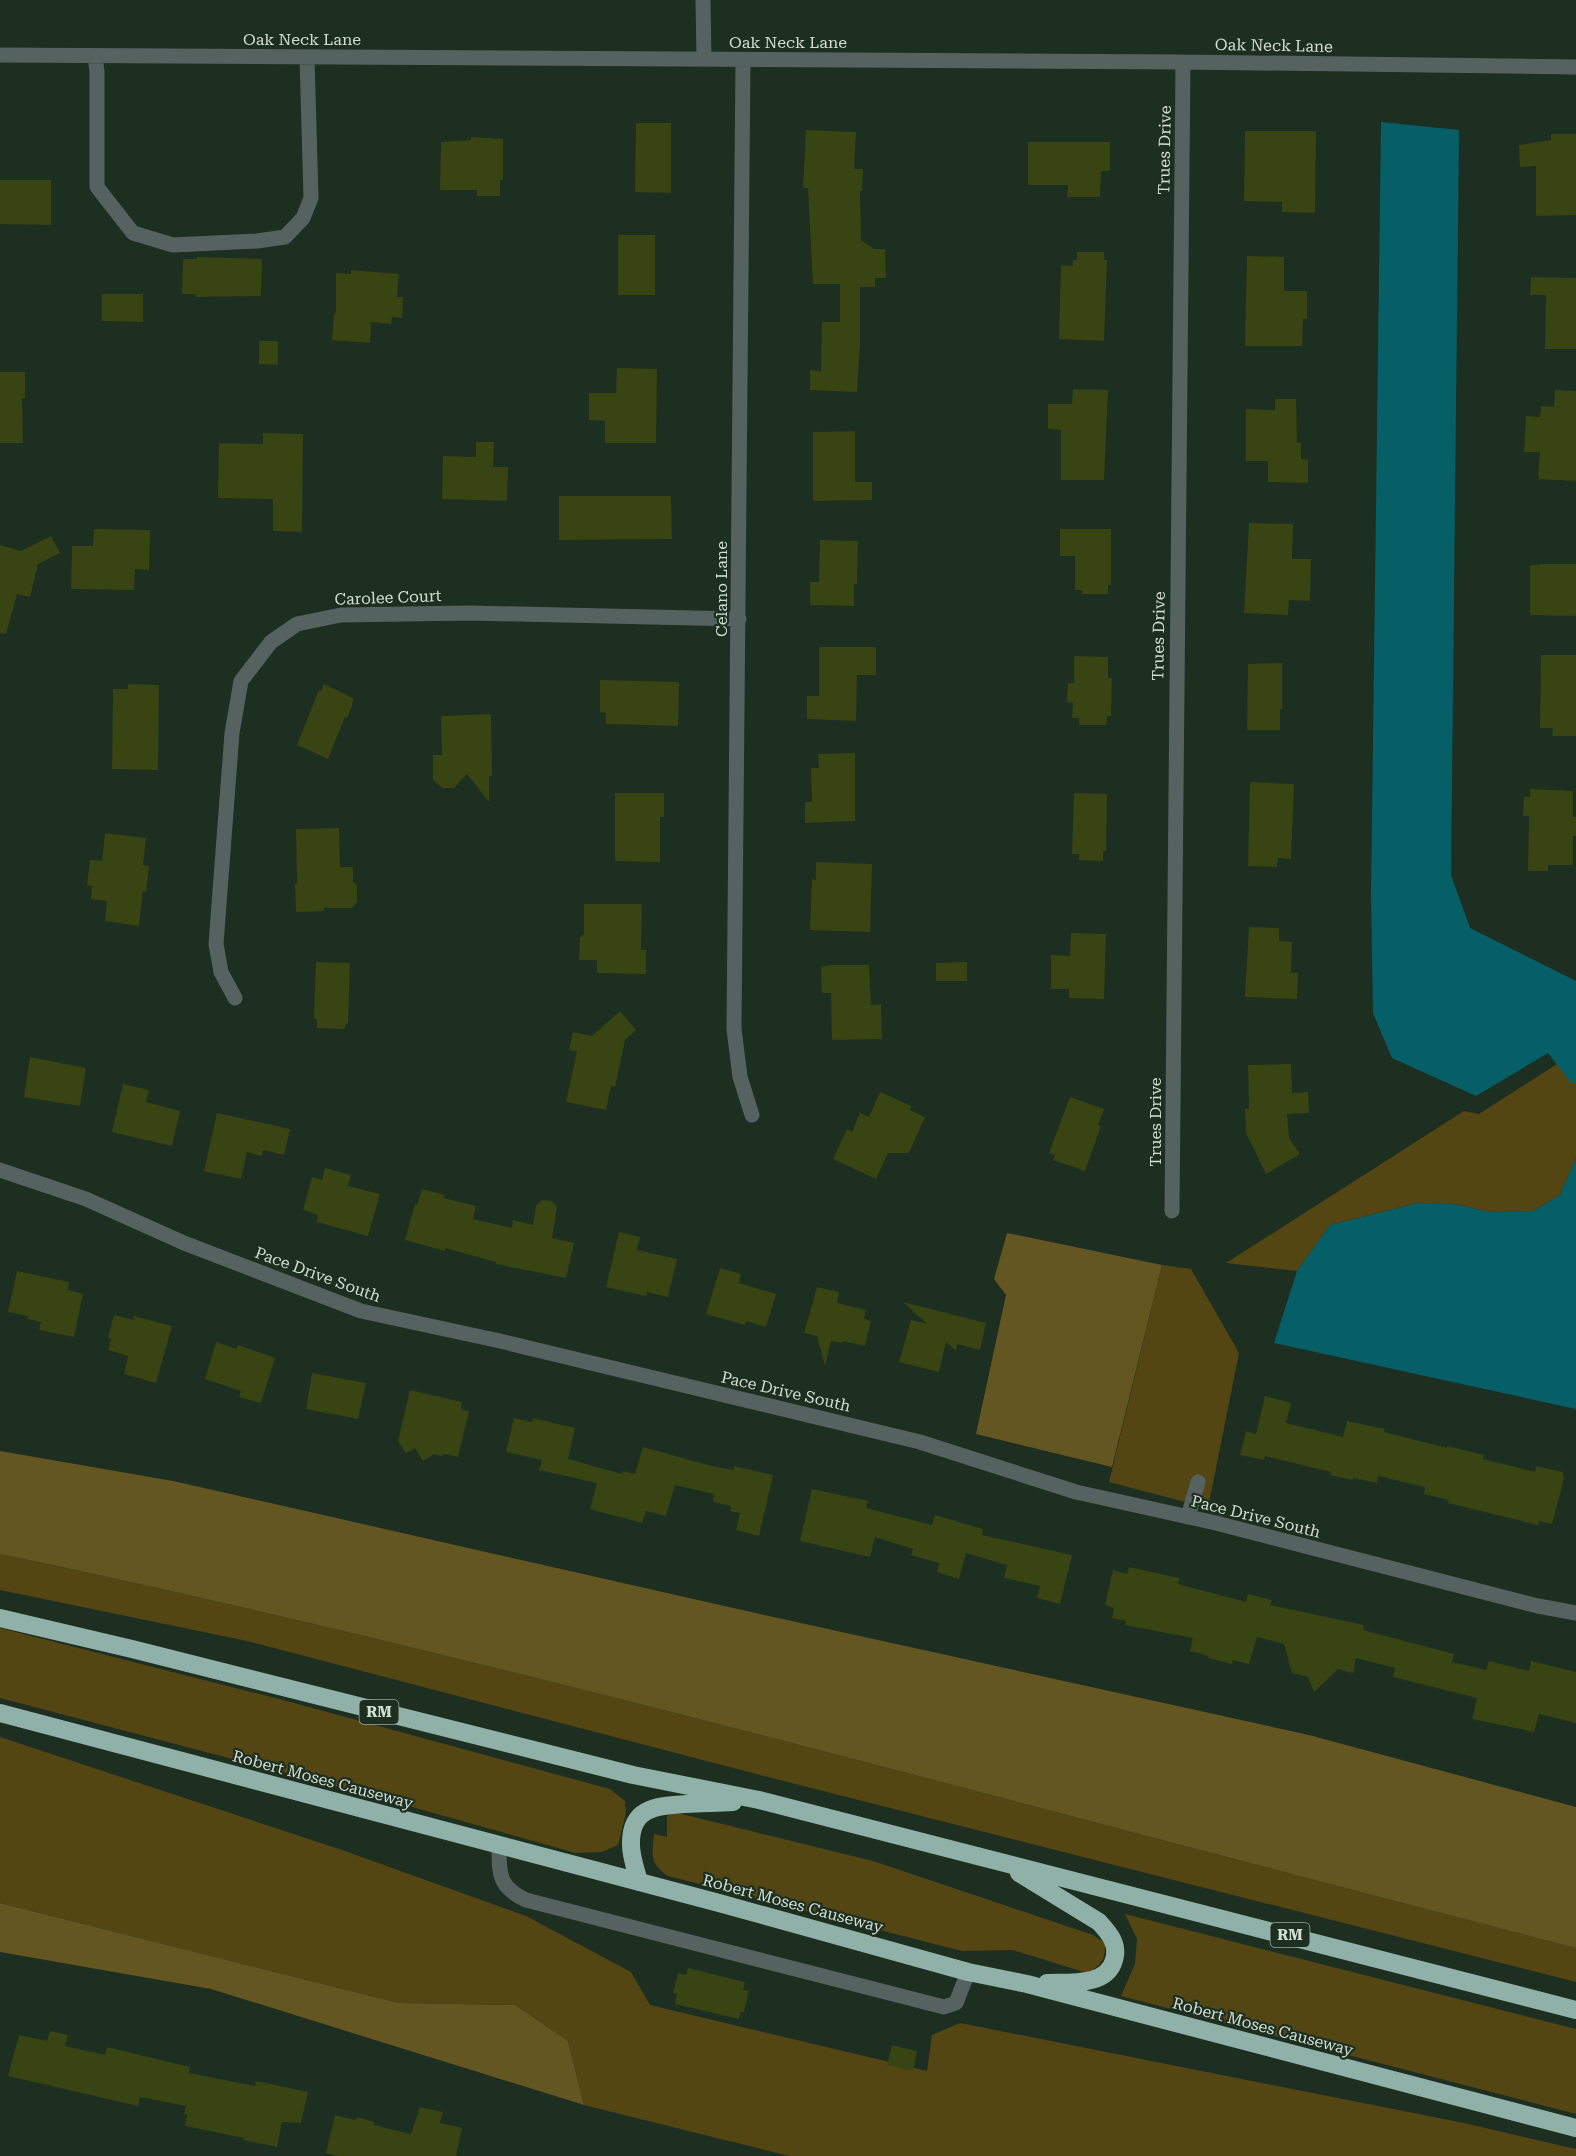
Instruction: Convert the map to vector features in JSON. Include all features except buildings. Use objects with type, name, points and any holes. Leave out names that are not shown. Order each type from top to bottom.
[{"type":"highway","name":"RM","points":[[0,1618],[633,1775],[759,1800],[1576,2010]]},
{"type":"highway","name":"Robert Moses Causeway","points":[[0,1713],[639,1882],[968,1972],[1027,1984],[1576,2128]]},
{"type":"highway","points":[[639,1882],[632,1857],[632,1834],[640,1815],[661,1805],[759,1800]]},
{"type":"highway","points":[[1004,1863],[1099,1922],[1116,1947],[1113,1964],[1101,1977],[1084,1981],[1027,1984]]},
{"type":"street","points":[[703,0],[704,60]]},
{"type":"street","name":"Oak Neck Lane","points":[[0,55],[1183,62],[1576,68]]},
{"type":"street","points":[[95,56],[97,187],[133,232],[173,245],[257,241],[285,237],[303,218],[311,198],[307,57]]},
{"type":"street","name":"Celano Lane","points":[[743,61],[734,1029],[740,1077],[752,1115]]},
{"type":"street","name":"Trues Drive","points":[[1172,1211],[1183,62]]},
{"type":"street","name":"Carolee Court","points":[[235,998],[221,972],[216,944],[232,733],[241,681],[271,642],[297,624],[341,615],[470,612],[739,619]]},
{"type":"street","name":"Pace Drive South","points":[[0,1170],[86,1199],[184,1243],[361,1311],[500,1341],[920,1442],[1076,1492],[1188,1517],[1538,1606],[1576,1613]]},
{"type":"street","points":[[1188,1517],[1198,1482]]},
{"type":"street","points":[[499,1846],[499,1874],[512,1894],[560,1910],[944,2007],[956,2003],[968,1972]]},
{"type":"shaded area","points":[[1557,1064],[1571,1082],[1576,1083],[1576,1158],[1560,1195],[1533,1211],[1489,1212],[1454,1204],[1418,1203],[1330,1225],[1297,1271],[1226,1263],[1464,1111],[1479,1114]]},
{"type":"shaded area","points":[[1007,1233],[1162,1265],[1112,1467],[976,1434],[1006,1295],[994,1279]]},
{"type":"shaded area","points":[[1162,1265],[1191,1269],[1239,1353],[1208,1508],[1109,1482]]},
{"type":"shaded area","points":[[0,1451],[173,1481],[1309,1735],[1576,1807],[1576,1948],[605,1695],[260,1611],[0,1554]]},
{"type":"shaded area","points":[[0,1554],[260,1611],[605,1695],[1576,1948],[1576,1982],[764,1776],[247,1641],[0,1590]]},
{"type":"shaded area","points":[[0,1628],[283,1700],[610,1789],[625,1801],[626,1813],[618,1845],[602,1852],[576,1853],[380,1798],[0,1698]]},
{"type":"shaded area","points":[[0,1737],[342,1850],[526,1916],[631,1972],[650,2005],[927,2071],[932,2035],[960,2023],[1464,2123],[1576,2149],[1576,2156],[789,2156],[584,2105],[568,2041],[515,2005],[399,2003],[0,1903]]},
{"type":"shaded area","points":[[674,1812],[873,1861],[1093,1935],[1105,1943],[1105,1953],[1099,1965],[1087,1973],[1013,1950],[962,1951],[668,1876],[655,1863],[653,1841],[654,1834],[667,1837],[667,1816]]},
{"type":"shaded area","points":[[0,1903],[399,2003],[515,2005],[568,2041],[584,2105],[211,1989],[0,1952]]},
{"type":"shaded area","points":[[1125,1914],[1576,2029],[1576,2114],[1121,1996],[1135,1964],[1137,1939]]},
{"type":"water","points":[[1381,122],[1459,130],[1451,875],[1470,928],[1576,981],[1576,1083],[1571,1083],[1548,1053],[1476,1096],[1392,1058],[1373,1013],[1371,896]]},
{"type":"water","points":[[1576,1158],[1576,1409],[1274,1343],[1297,1271],[1330,1225],[1418,1203],[1454,1204],[1489,1212],[1533,1211],[1560,1195]]}]
